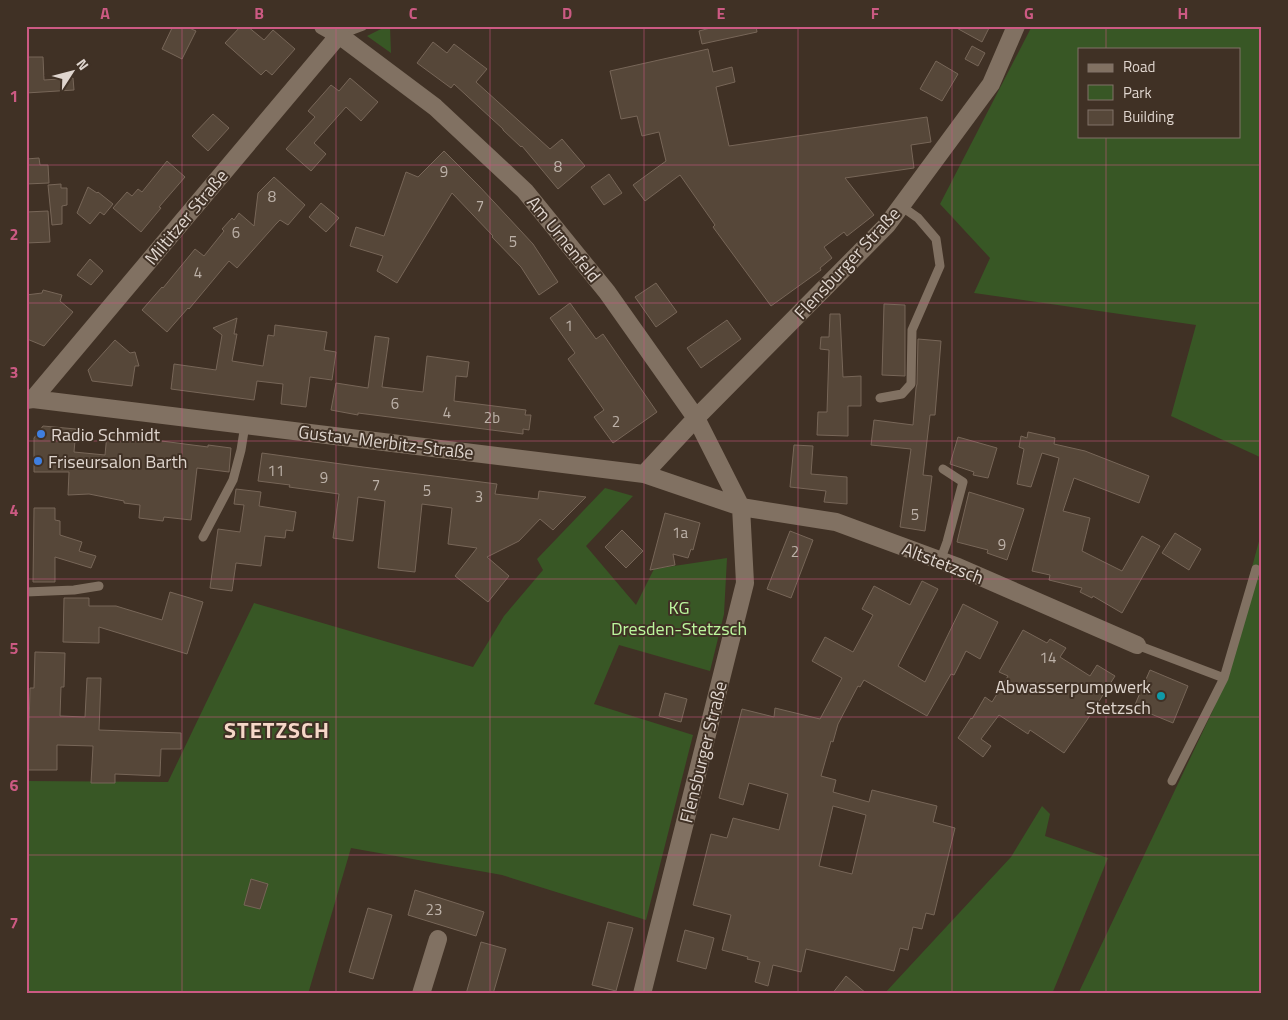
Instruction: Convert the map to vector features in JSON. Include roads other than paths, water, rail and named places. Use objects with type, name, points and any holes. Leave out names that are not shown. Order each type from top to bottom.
[{"type":"street","name":"Am Urnenfeld","points":[[323,26],[435,107],[525,191],[607,292],[696,418],[741,508]]},
{"type":"street","name":"Flensburger Straße","points":[[644,474],[696,418],[887,226],[991,84],[1016,26]]},
{"type":"street","name":"Miltitzer Straße","points":[[29,400],[339,36]]},
{"type":"street","name":"Gustav-Merbitz-Straße","points":[[29,400],[644,474],[741,508]]},
{"type":"street","name":"Flensburger Straße","points":[[642,994],[745,583],[741,508]]},
{"type":"street","name":"Altstetzsch","points":[[741,508],[836,522],[958,567],[1137,645]]},
{"type":"street","points":[[422,994],[438,939]]},
{"type":"lane","points":[[339,36],[363,26]]},
{"type":"lane","points":[[880,398],[902,394],[911,384],[912,330],[940,266],[936,239],[918,218],[901,206]]},
{"type":"lane","points":[[203,538],[233,480],[242,450],[245,425]]},
{"type":"lane","points":[[940,560],[947,542],[963,482],[944,469]]},
{"type":"lane","points":[[1172,781],[1224,678],[1256,570]]},
{"type":"lane","points":[[26,592],[74,590],[99,586]]},
{"type":"lane","points":[[1137,645],[1224,678]]},
{"type":"place","name":"Radio Schmidt","points":[[41,434]]},
{"type":"place","name":"Friseursalon Barth","points":[[38,461]]},
{"type":"place","name":"Abwasserpumpwerk Stetzsch","points":[[1161,696]]},
{"type":"district","name":"STETZSCH","points":[[277,730]]},
{"type":"park label","name":"KG Dresden-Stetzsch","points":[[679,617]]}]
